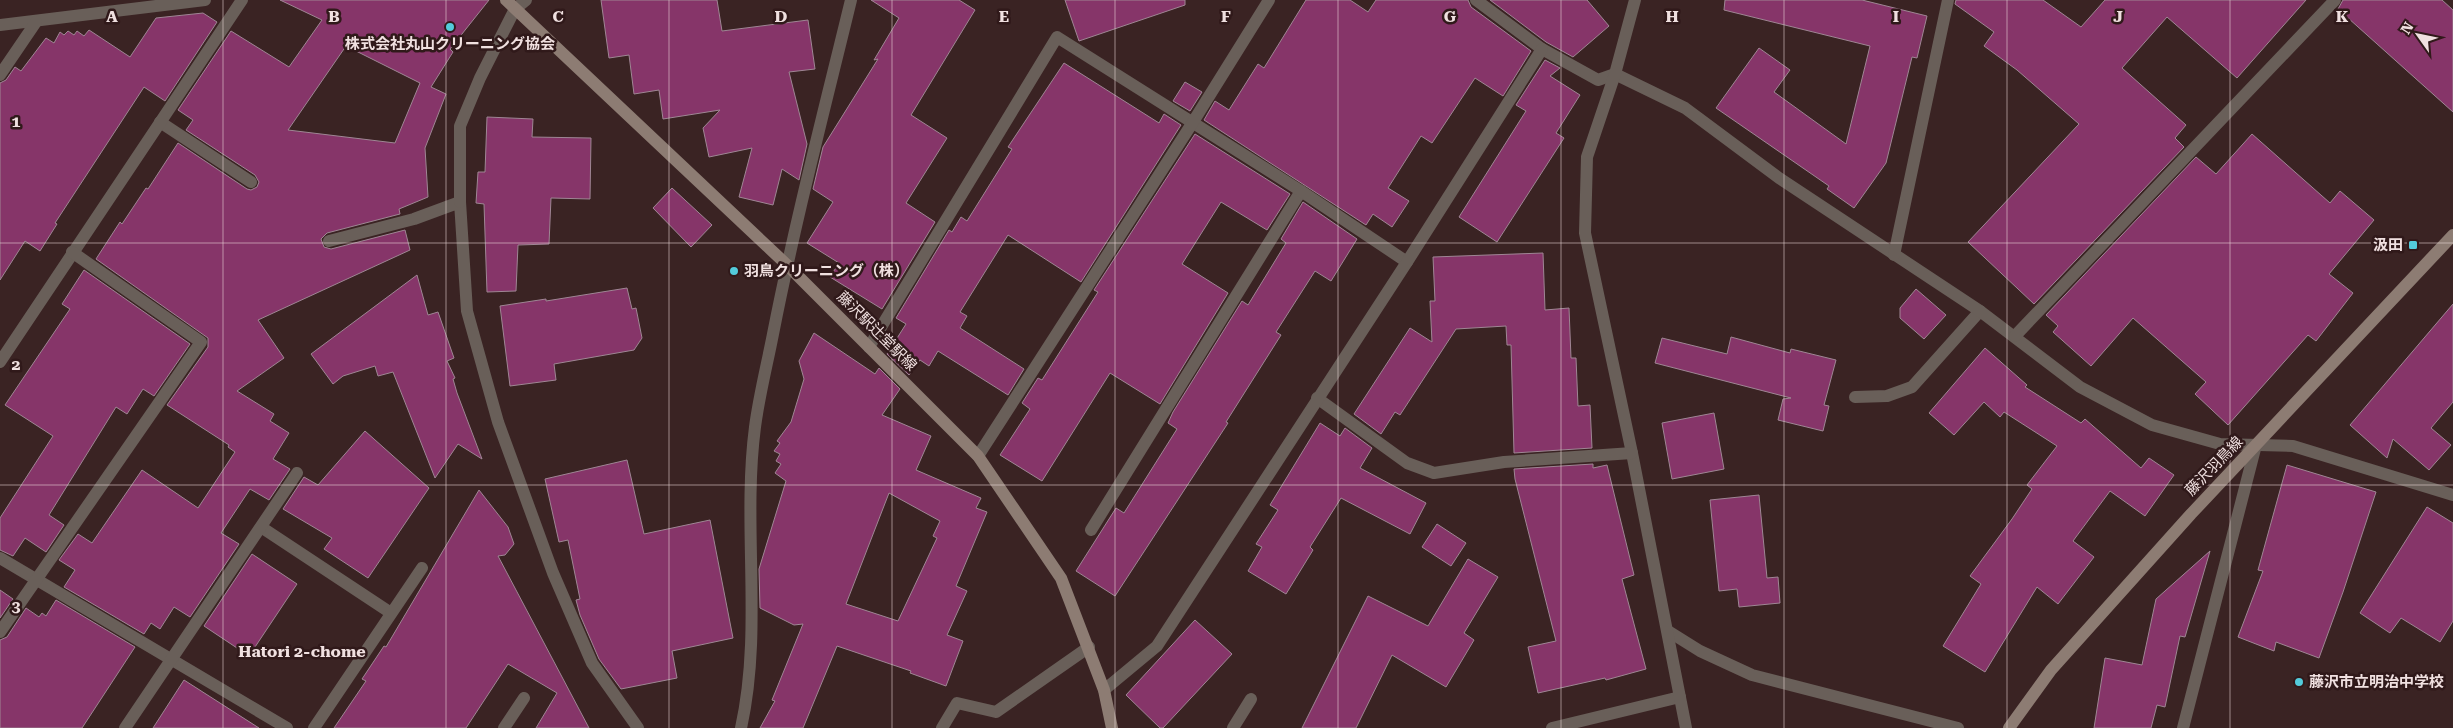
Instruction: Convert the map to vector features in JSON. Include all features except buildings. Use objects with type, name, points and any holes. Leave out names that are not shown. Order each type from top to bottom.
[{"type":"main road","name":"藤沢駅辻堂駅線","points":[[506,0],[786,264],[978,456],[1061,578],[1104,690],[1112,728]]},
{"type":"main road","name":"藤沢羽鳥線","points":[[2009,728],[2051,670],[2190,514],[2453,235]]},
{"type":"street","points":[[0,25],[205,0]]},
{"type":"street","points":[[0,362],[242,0]]},
{"type":"street","points":[[526,0],[515,9],[480,78],[460,126],[460,202],[467,311],[498,422],[553,573],[592,662],[638,728]]},
{"type":"street","points":[[741,728],[747,702],[752,643],[749,527],[755,427],[786,264],[851,0]]},
{"type":"street","points":[[978,456],[1193,122],[1269,0]]},
{"type":"street","points":[[1476,0],[1542,49],[1598,80],[1615,74],[1685,108],[1779,178],[1980,311],[2080,387],[2152,425],[2220,444],[2293,446],[2453,495]]},
{"type":"street","points":[[1635,0],[1615,74],[1587,157],[1585,233],[1632,453],[1686,728]]},
{"type":"street","points":[[1894,255],[1948,0]]},
{"type":"street","points":[[2015,336],[2335,0]]},
{"type":"street","points":[[0,74],[36,22]]},
{"type":"street","points":[[869,347],[1057,37],[1301,191],[1408,262]]},
{"type":"street","points":[[1104,690],[1157,646],[1317,398],[1408,262],[1542,49]]},
{"type":"street","points":[[160,122],[251,182]]},
{"type":"street","points":[[1091,530],[1301,191]]},
{"type":"street","points":[[330,241],[414,219],[460,202]]},
{"type":"street","points":[[0,632],[201,342],[72,252]]},
{"type":"street","points":[[1855,397],[1887,396],[1912,387],[1980,311]]},
{"type":"street","points":[[1317,398],[1407,463],[1434,473],[1504,462],[1632,453]]},
{"type":"street","points":[[2183,728],[2256,445]]},
{"type":"street","points":[[125,728],[297,473]]},
{"type":"street","points":[[261,527],[391,613]]},
{"type":"street","points":[[0,558],[287,728]]},
{"type":"street","points":[[314,728],[422,568]]},
{"type":"street","points":[[1668,631],[1700,651],[1752,675],[1958,728]]},
{"type":"street","points":[[942,728],[957,703],[996,712],[1089,647]]},
{"type":"street","points":[[1552,728],[1680,697]]},
{"type":"street","points":[[504,728],[524,698]]},
{"type":"street","points":[[1234,728],[1252,699]]},
{"type":"place","name":"株式会社丸山クリーニング協会","points":[[450,27]]},
{"type":"place","name":"汲田","points":[[2413,245]]},
{"type":"place","name":"羽鳥クリーニング（株）","points":[[734,271]]},
{"type":"place","name":"藤沢市立明治中学校","points":[[2299,682]]},
{"type":"district","name":"Hatori 2-chome","points":[[302,651]]}]
